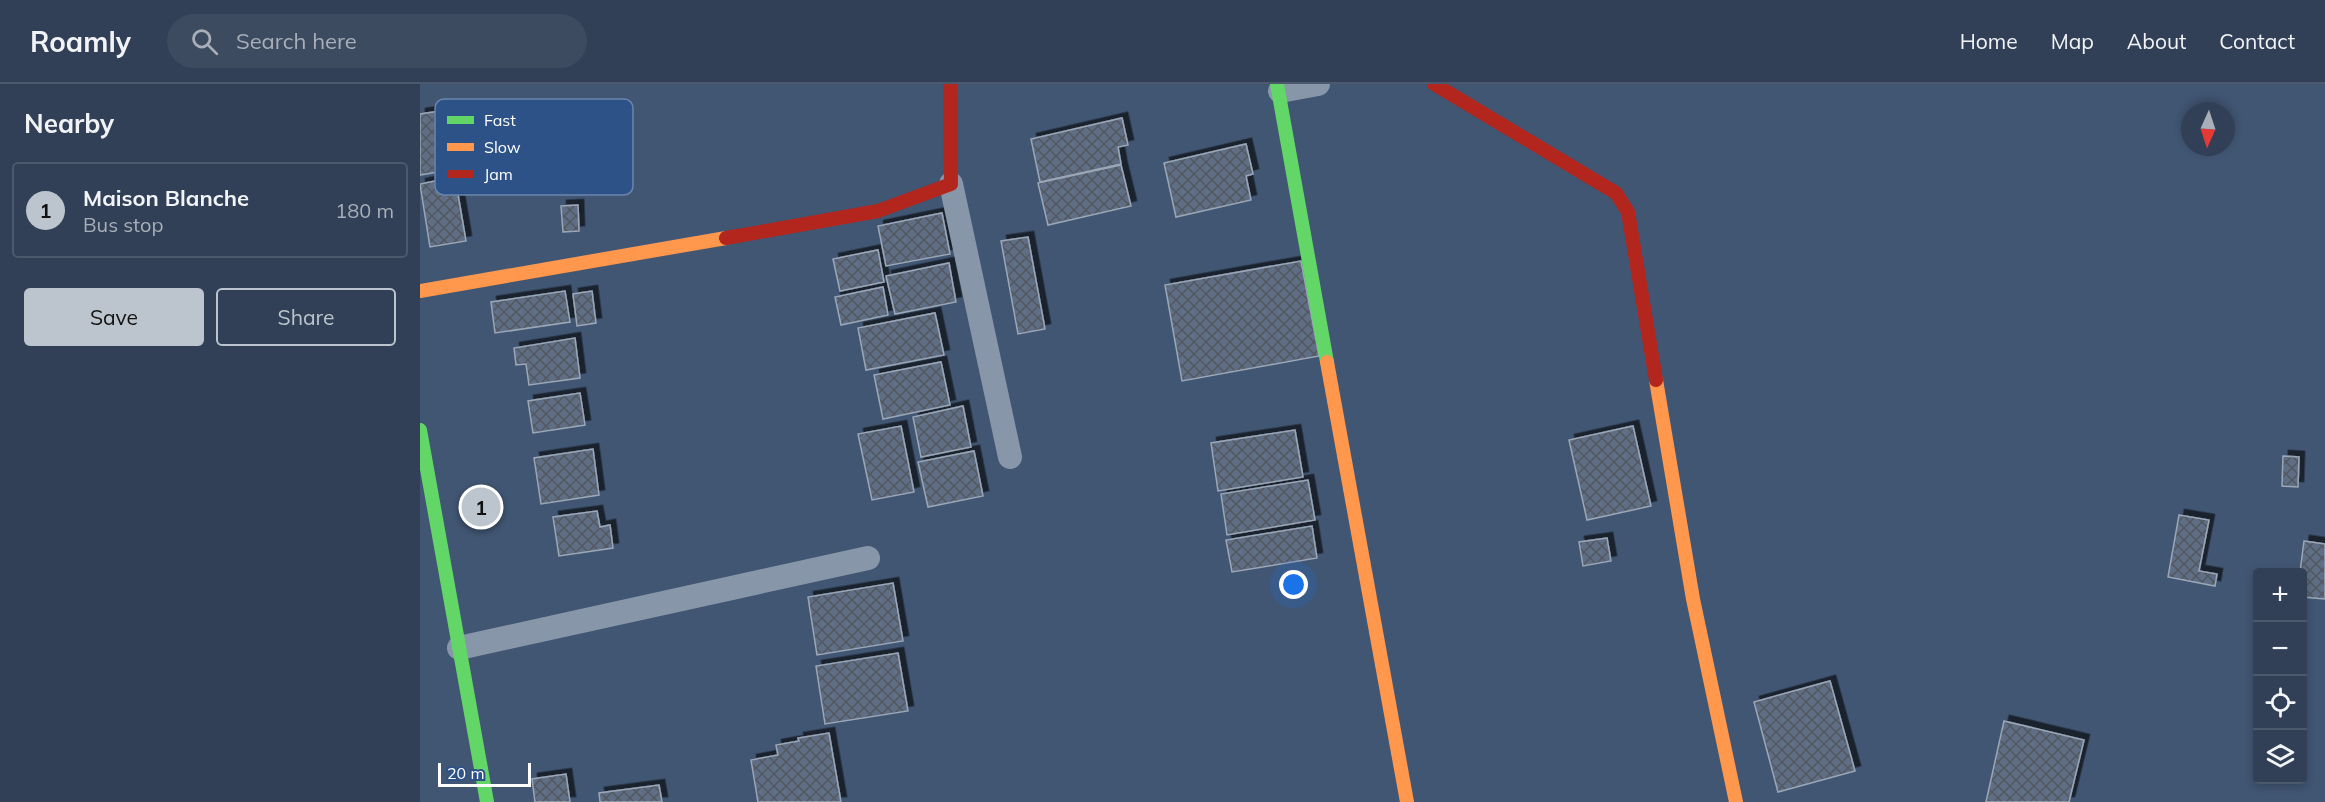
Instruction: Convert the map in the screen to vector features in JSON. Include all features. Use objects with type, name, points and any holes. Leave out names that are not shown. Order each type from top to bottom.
[{"type":"street","points":[[950,84],[951,184],[1010,457]]},
{"type":"street","points":[[1318,84],[1278,87],[1407,802]]},
{"type":"street","points":[[1434,84],[1616,193],[1628,212],[1693,598],[1736,802]]},
{"type":"street","points":[[420,291],[878,211],[951,184]]},
{"type":"street","points":[[420,430],[487,802]]},
{"type":"street","points":[[459,648],[868,558]]},
{"type":"building","points":[[435,112],[435,172],[420,175],[420,114]]},
{"type":"building","points":[[1122,118],[1128,145],[1118,147],[1121,164],[1040,182],[1031,139]]},
{"type":"building","points":[[1246,144],[1253,174],[1246,176],[1251,200],[1176,217],[1164,163]]},
{"type":"building","points":[[1121,165],[1131,206],[1048,225],[1038,183]]},
{"type":"building","points":[[435,181],[435,195],[458,195],[466,241],[430,247],[420,184]]},
{"type":"building","points":[[578,205],[579,231],[563,232],[561,206]]},
{"type":"building","points":[[942,213],[950,254],[886,266],[878,226]]},
{"type":"building","points":[[1028,237],[1045,329],[1018,334],[1001,241]]},
{"type":"building","points":[[878,250],[884,282],[840,291],[833,259]]},
{"type":"building","points":[[1301,261],[1319,356],[1182,381],[1165,285]]},
{"type":"building","points":[[949,263],[956,302],[895,314],[886,276]]},
{"type":"building","points":[[883,287],[888,315],[841,325],[835,297]]},
{"type":"building","points":[[565,291],[570,322],[495,333],[491,302]]},
{"type":"building","points":[[592,291],[596,323],[577,326],[573,294]]},
{"type":"building","points":[[935,313],[944,355],[866,370],[858,328]]},
{"type":"building","points":[[575,338],[580,378],[529,385],[526,364],[516,365],[514,348]]},
{"type":"building","points":[[941,362],[950,405],[883,419],[874,375]]},
{"type":"building","points":[[580,393],[585,425],[533,433],[528,401]]},
{"type":"building","points":[[963,406],[971,447],[921,457],[913,417]]},
{"type":"building","points":[[901,426],[914,492],[872,500],[858,434]]},
{"type":"building","points":[[1633,426],[1651,506],[1587,520],[1569,440]]},
{"type":"building","points":[[1295,430],[1303,477],[1218,491],[1211,443]]},
{"type":"building","points":[[593,449],[599,495],[541,504],[534,458]]},
{"type":"building","points":[[974,451],[983,496],[928,507],[918,462]]},
{"type":"building","points":[[2283,456],[2299,457],[2298,487],[2282,486]]},
{"type":"building","points":[[1308,480],[1315,520],[1227,535],[1221,494]]},
{"type":"building","points":[[597,511],[600,527],[610,525],[613,548],[559,556],[553,517]]},
{"type":"building","points":[[2179,515],[2209,520],[2199,571],[2217,574],[2215,586],[2168,577]]},
{"type":"building","points":[[1312,526],[1317,558],[1232,572],[1226,540]]},
{"type":"building","points":[[1607,538],[1611,561],[1583,566],[1579,542]]},
{"type":"building","points":[[2304,541],[2325,544],[2325,599],[2307,597],[2307,568],[2301,568]]},
{"type":"building","points":[[893,583],[903,641],[817,655],[808,597]]},
{"type":"building","points":[[898,653],[908,711],[825,724],[816,666]]},
{"type":"building","points":[[1830,681],[1855,771],[1778,792],[1754,702]]},
{"type":"building","points":[[2004,721],[2084,740],[2069,802],[1986,802]]},
{"type":"building","points":[[829,733],[841,802],[758,802],[751,760],[778,755],[776,745],[799,741],[798,738]]},
{"type":"building","points":[[566,774],[570,802],[535,802],[532,779]]},
{"type":"building","points":[[659,785],[662,802],[600,802],[599,793]]},
{"type":"traffic: fast","points":[[1277,84],[1327,362]]},
{"type":"traffic: fast","points":[[420,430],[487,802]]},
{"type":"traffic: slow","points":[[420,291],[726,238]]},
{"type":"traffic: slow","points":[[1327,362],[1407,802]]},
{"type":"traffic: slow","points":[[1656,380],[1693,599],[1736,802]]},
{"type":"traffic: jam","points":[[726,238],[878,211],[951,184],[950,84]]},
{"type":"traffic: jam","points":[[1434,84],[1616,193],[1628,212],[1656,380]]},
{"type":"place","name":"Maison Blanche","points":[[481,507]]}]
